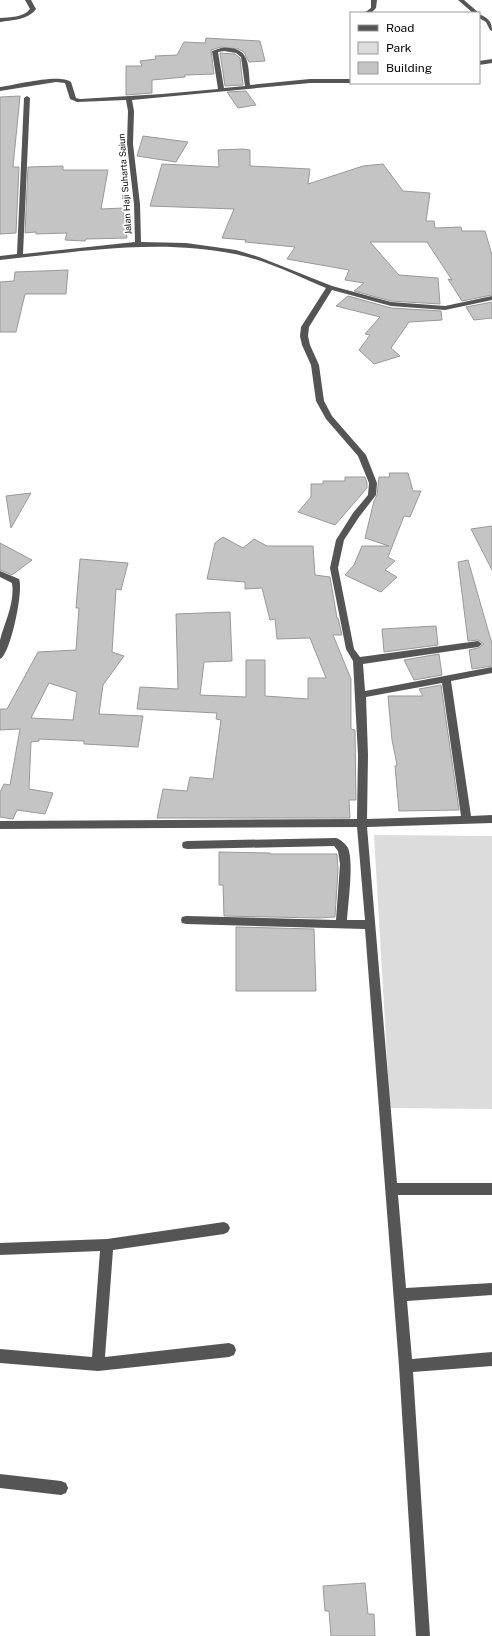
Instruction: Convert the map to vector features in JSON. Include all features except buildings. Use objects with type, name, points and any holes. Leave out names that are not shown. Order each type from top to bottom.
[{"type":"street","points":[[0,20],[30,13],[32,9],[28,0]]},
{"type":"street","points":[[370,12],[374,7],[374,0]]},
{"type":"street","points":[[461,0],[475,12]]},
{"type":"street","points":[[480,17],[488,21],[492,29]]},
{"type":"street","points":[[221,90],[215,51],[218,50],[241,52],[244,58],[248,88]]},
{"type":"street","points":[[480,63],[492,61]]},
{"type":"street","points":[[0,90],[56,80],[66,80],[75,100],[90,101],[129,99],[310,81],[350,81]]},
{"type":"street","points":[[20,257],[27,98]]},
{"type":"street","name":"Jalan Haji Suharta Saiun","points":[[129,99],[131,111],[130,144],[137,204],[138,244]]},
{"type":"street","points":[[0,258],[138,244],[186,245],[236,252],[257,258],[330,287],[391,304],[437,308],[456,307],[492,298]]},
{"type":"street","points":[[330,287],[305,327],[304,336],[306,345],[315,365],[320,401],[329,417],[362,455],[373,483],[372,495],[340,540],[334,568],[350,649],[358,661],[361,695],[363,755],[362,823],[401,1295],[423,1636]]},
{"type":"street","points":[[0,574],[16,580],[17,586],[16,598],[0,656]]},
{"type":"street","points":[[358,661],[478,644]]},
{"type":"street","points":[[361,695],[492,670]]},
{"type":"street","points":[[446,680],[466,819]]},
{"type":"street","points":[[0,825],[362,823],[492,819]]},
{"type":"street","points":[[187,845],[336,842],[343,849],[345,864],[341,924]]},
{"type":"street","points":[[186,920],[371,925]]},
{"type":"street","points":[[393,1189],[492,1190]]},
{"type":"street","points":[[0,1249],[107,1245],[224,1228]]},
{"type":"street","points":[[98,1364],[107,1245]]},
{"type":"street","points":[[401,1295],[492,1288]]},
{"type":"street","points":[[0,1356],[98,1364],[229,1350]]},
{"type":"street","points":[[406,1366],[492,1359]]},
{"type":"street","points":[[0,1481],[61,1488]]},
{"type":"green space","points":[[374,835],[492,836],[492,1109],[390,1108]]}]
